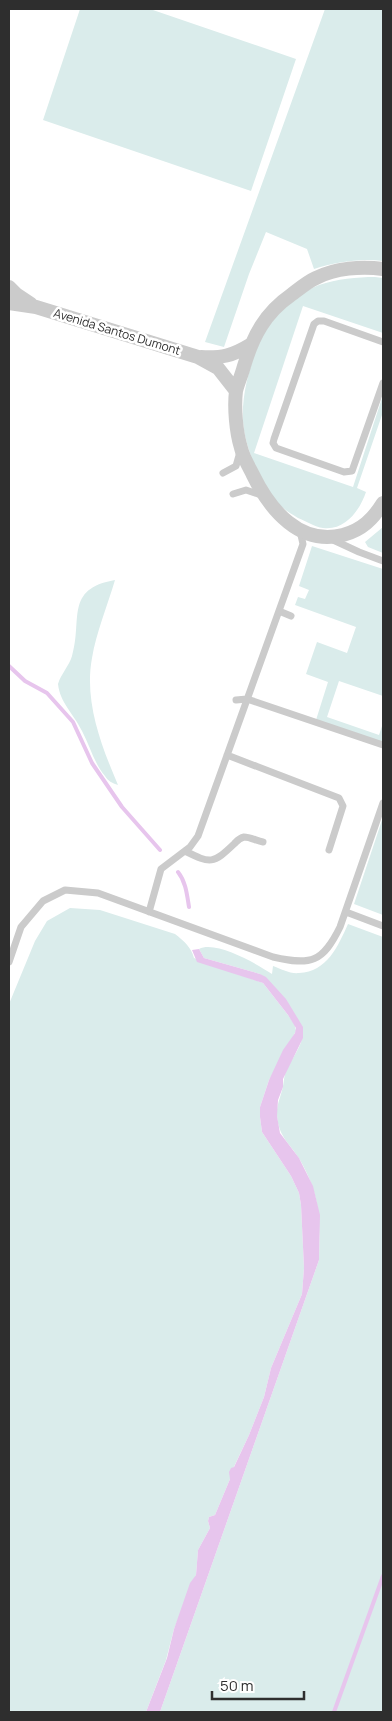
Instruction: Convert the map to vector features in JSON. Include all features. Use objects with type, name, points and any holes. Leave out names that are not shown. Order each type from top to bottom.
[{"type":"street","points":[[383,269],[334,271],[318,277],[283,301],[272,311],[250,345],[236,391],[237,421],[241,450],[263,495],[274,510],[302,537],[335,537],[352,532],[375,516],[383,503]]},
{"type":"street","name":"Avenida Santos Dumont","points":[[9,286],[16,294],[36,307]]},
{"type":"street","name":"Avenida Santos Dumont","points":[[9,303],[36,307],[198,357],[218,368],[236,391]]},
{"type":"street","name":"Avenida Santos Dumont","points":[[198,357],[217,358],[234,355],[250,345]]},
{"type":"lane","points":[[302,275],[318,277]]},
{"type":"lane","points":[[383,342],[324,321],[318,321],[314,324],[273,443],[276,448],[344,472],[352,471],[383,383]]},
{"type":"lane","points":[[223,473],[236,466],[241,450]]},
{"type":"lane","points":[[233,494],[246,490],[263,495]]},
{"type":"lane","points":[[320,536],[383,561]]},
{"type":"lane","points":[[149,912],[161,869],[185,851],[198,836],[279,611],[302,537]]},
{"type":"lane","points":[[279,611],[291,616]]},
{"type":"lane","points":[[236,700],[247,699],[383,745]]},
{"type":"lane","points":[[227,755],[339,798],[343,806],[329,850]]},
{"type":"lane","points":[[9,962],[21,926],[43,901],[65,890],[98,893],[273,957],[293,962],[321,956],[331,945],[346,912],[383,803]]},
{"type":"lane","points":[[185,851],[204,860],[212,860],[221,857],[240,838],[245,837],[263,842]]},
{"type":"lane","points":[[346,912],[383,926]]},
{"type":"shaded area","points":[[80,9],[150,9],[296,59],[251,191],[43,120]]},
{"type":"shaded area","points":[[325,9],[383,9],[383,261],[348,261],[314,269],[307,249],[266,232],[249,274],[224,347],[205,342]]},
{"type":"shaded area","points":[[361,277],[383,278],[383,333],[303,306],[254,453],[353,487],[383,395],[383,412],[357,488],[366,492],[360,506],[345,523],[331,528],[323,528],[298,518],[287,511],[267,490],[251,456],[244,430],[243,410],[247,381],[255,352],[265,331],[289,304],[319,285]]},
{"type":"shaded area","points":[[383,527],[383,553],[368,547],[365,542]]},
{"type":"shaded area","points":[[312,546],[383,569],[383,696],[339,681],[327,717],[379,735],[383,723],[383,743],[316,720],[328,682],[306,674],[317,642],[347,653],[356,627],[295,605],[298,597],[305,599],[309,590],[299,586]]},
{"type":"shaded area","points":[[115,580],[94,648],[90,674],[90,690],[100,739],[118,785],[107,779],[98,766],[79,725],[61,697],[58,684],[72,656],[78,608],[82,599],[88,591],[99,584]]},
{"type":"shaded area","points":[[383,817],[383,915],[354,904]]},
{"type":"shaded area","points":[[70,908],[100,910],[175,934],[187,944],[194,958],[263,983],[295,1025],[296,1031],[269,1080],[260,1107],[260,1117],[262,1132],[291,1176],[299,1193],[304,1268],[302,1294],[271,1368],[264,1397],[249,1435],[230,1475],[215,1515],[209,1517],[210,1528],[198,1550],[196,1575],[174,1629],[166,1660],[146,1712],[9,1712],[9,1004],[35,941],[47,921]]},
{"type":"shaded area","points":[[348,924],[383,937],[383,1712],[160,1712],[319,1260],[319,1220],[316,1197],[307,1173],[280,1130],[277,1116],[285,1073],[298,1048],[303,1033],[260,974],[204,958],[199,949],[206,947],[226,950],[247,959],[272,974],[273,966],[292,973],[309,972],[324,963],[330,956]]},
{"type":"shaded area","points":[[199,949],[204,958],[266,977],[286,999],[303,1027],[303,1038],[283,1079],[283,1087],[278,1100],[277,1116],[280,1133],[299,1158],[313,1186],[320,1215],[319,1260],[160,1712],[146,1712],[167,1658],[174,1629],[190,1583],[196,1575],[198,1550],[210,1528],[209,1517],[215,1515],[230,1479],[229,1472],[234,1467],[249,1435],[264,1397],[271,1368],[302,1294],[304,1268],[299,1193],[291,1176],[262,1132],[260,1117],[260,1107],[269,1080],[296,1028],[263,983],[197,962],[192,950]]},
{"type":"waterway","points":[[9,666],[25,681],[47,693],[73,722],[92,763],[122,807],[160,850]]},
{"type":"waterway","points":[[178,872],[187,893],[189,907]]},
{"type":"waterway","points":[[334,1712],[383,1576]]}]
